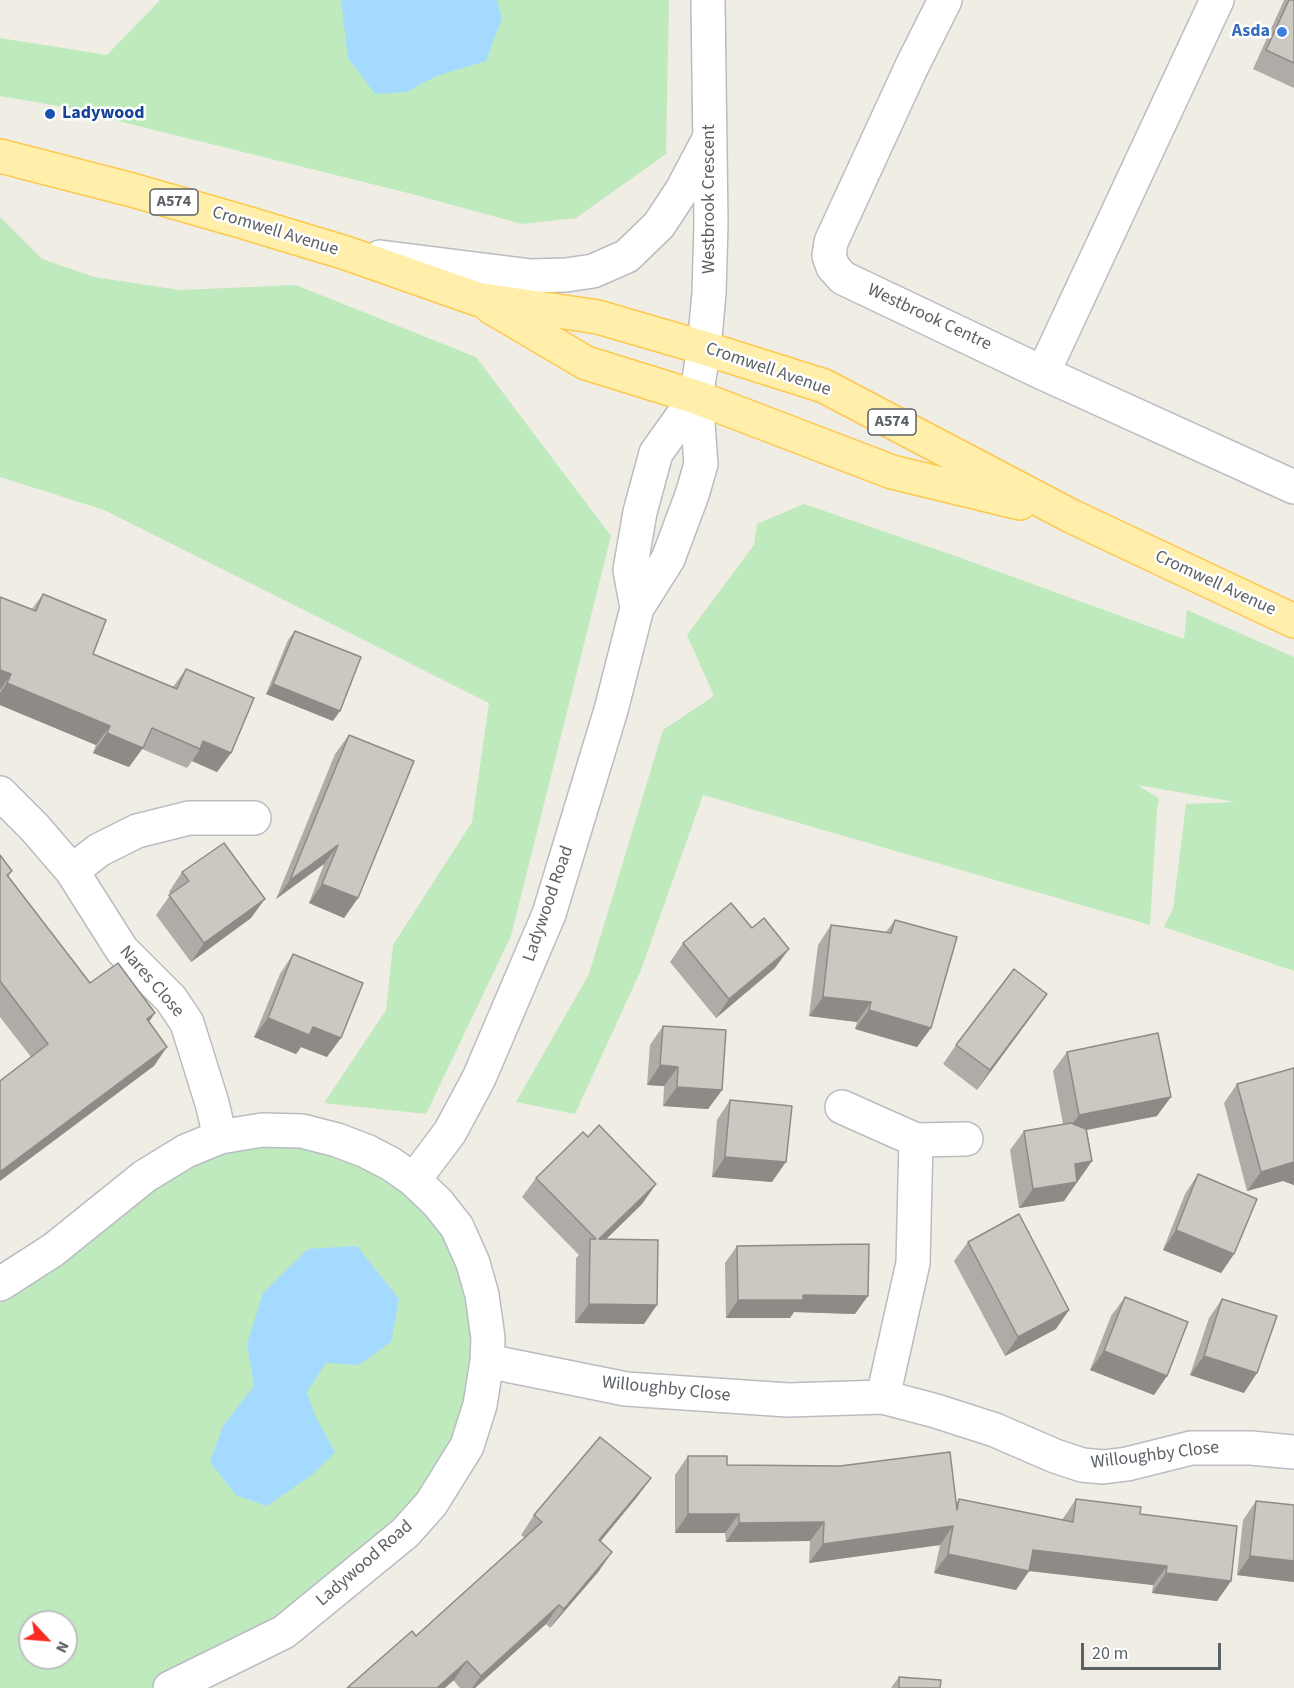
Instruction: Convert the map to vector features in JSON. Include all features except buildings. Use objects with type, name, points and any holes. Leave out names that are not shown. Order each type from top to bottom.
[{"type":"main road","name":"Cromwell Avenue","points":[[0,156],[240,220],[346,253],[477,299],[598,317],[824,386],[1071,516],[1294,621]]},
{"type":"main road","name":"Cromwell Avenue","points":[[477,299],[586,363],[696,397],[892,472],[1071,516]]},
{"type":"street","name":"Westbrook Crescent","points":[[696,397],[704,348],[709,293],[711,224],[708,0]]},
{"type":"street","name":"Westbrook Centre","points":[[945,0],[831,242],[829,256],[833,267],[843,278],[1043,373],[1294,487]]},
{"type":"street","points":[[1043,373],[1217,0]]},
{"type":"street","points":[[346,253],[531,276],[566,275],[593,271],[627,256],[659,225],[682,190],[710,138]]},
{"type":"street","name":"Ladywood Road","points":[[414,1180],[450,1132],[479,1078],[549,914],[611,710],[637,608],[668,559],[698,475],[701,464],[696,397]]},
{"type":"street","name":"Ladywood Road","points":[[637,608],[630,570],[638,524],[656,453],[696,397]]},
{"type":"street","name":"Nares Close","points":[[0,793],[35,828],[72,871],[122,950],[171,999],[187,1023],[220,1137]]},
{"type":"street","points":[[72,871],[99,850],[137,831],[189,818],[254,818]]},
{"type":"street","points":[[842,1107],[916,1140],[966,1139]]},
{"type":"street","name":"Ladywood Road","points":[[0,1284],[53,1250],[145,1176],[186,1151],[220,1137],[262,1130],[302,1131],[337,1140],[391,1164],[414,1180],[438,1203],[457,1227],[473,1263],[482,1296],[486,1328],[487,1361],[480,1406],[467,1446],[431,1504],[405,1533],[284,1632],[170,1688]]},
{"type":"street","points":[[884,1398],[913,1263],[916,1140]]},
{"type":"street","name":"Willoughby Close","points":[[487,1361],[626,1389],[788,1400],[884,1398],[936,1411],[995,1430],[1082,1465],[1103,1467],[1127,1464],[1191,1448],[1251,1448],[1294,1452]]},
{"type":"green space","points":[[160,0],[669,0],[666,154],[576,218],[522,224],[412,194],[58,106],[0,96],[0,38],[107,55]]},
{"type":"green space","points":[[0,217],[42,259],[94,277],[180,290],[296,285],[476,357],[611,536],[511,936],[426,1114],[324,1103],[386,1010],[393,945],[472,822],[489,703],[104,510],[0,477]]},
{"type":"green space","points":[[804,504],[1184,639],[1187,610],[1294,657],[1294,971],[1164,927],[1173,909],[1186,804],[1236,802],[1137,785],[1159,798],[1150,925],[703,795],[641,970],[575,1114],[516,1102],[589,974],[663,730],[714,696],[687,635],[754,545],[757,524]]},
{"type":"green space","points":[[302,1131],[438,1203],[488,1338],[467,1446],[305,1615],[163,1688],[0,1688],[0,1279],[145,1176]]},
{"type":"water","points":[[341,0],[497,0],[502,18],[486,61],[436,76],[407,92],[375,94],[348,58]]},
{"type":"water","points":[[357,1246],[399,1299],[391,1342],[359,1365],[326,1363],[307,1392],[315,1416],[335,1452],[313,1474],[267,1506],[236,1495],[210,1462],[223,1426],[254,1386],[247,1344],[263,1293],[308,1249]]},
{"type":"place","name":"Asda","points":[[1282,32]]},
{"type":"place","name":"Ladywood","points":[[50,114]]}]
